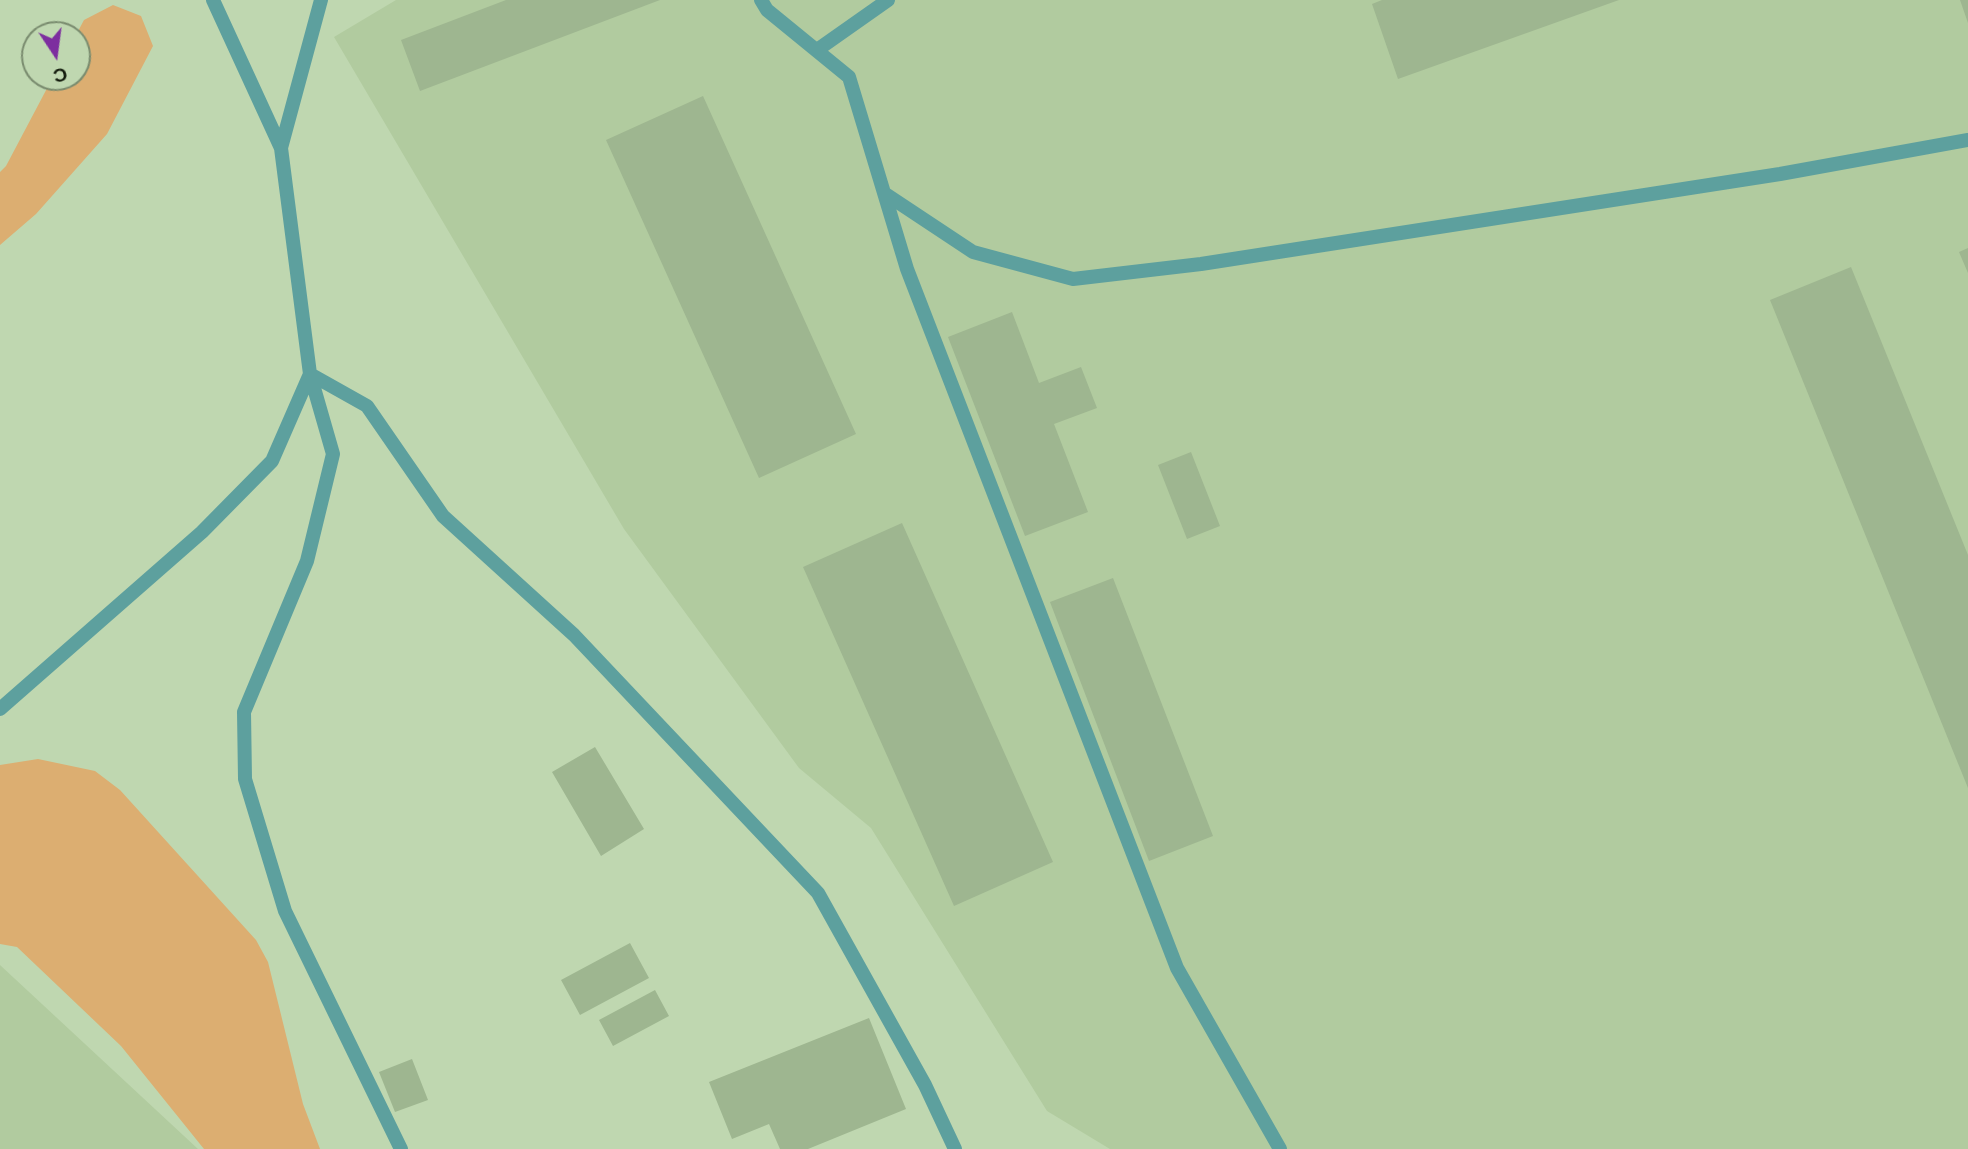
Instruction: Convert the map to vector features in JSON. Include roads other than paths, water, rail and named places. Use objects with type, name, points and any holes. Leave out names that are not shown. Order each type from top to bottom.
[{"type":"lane","points":[[213,0],[281,148],[310,374],[333,454],[307,561],[244,712],[245,779],[285,911],[401,1149]]},
{"type":"lane","points":[[281,148],[321,0]]},
{"type":"lane","points":[[761,0],[767,10],[849,77],[908,269],[1177,968],[1280,1149]]},
{"type":"lane","points":[[817,50],[888,0]]},
{"type":"lane","points":[[884,192],[973,252],[1073,279],[1201,264],[1780,174],[1968,140]]},
{"type":"lane","points":[[0,709],[202,532],[272,461],[310,374]]},
{"type":"lane","points":[[310,374],[367,406],[443,516],[573,635],[818,893],[925,1085],[955,1149]]}]
